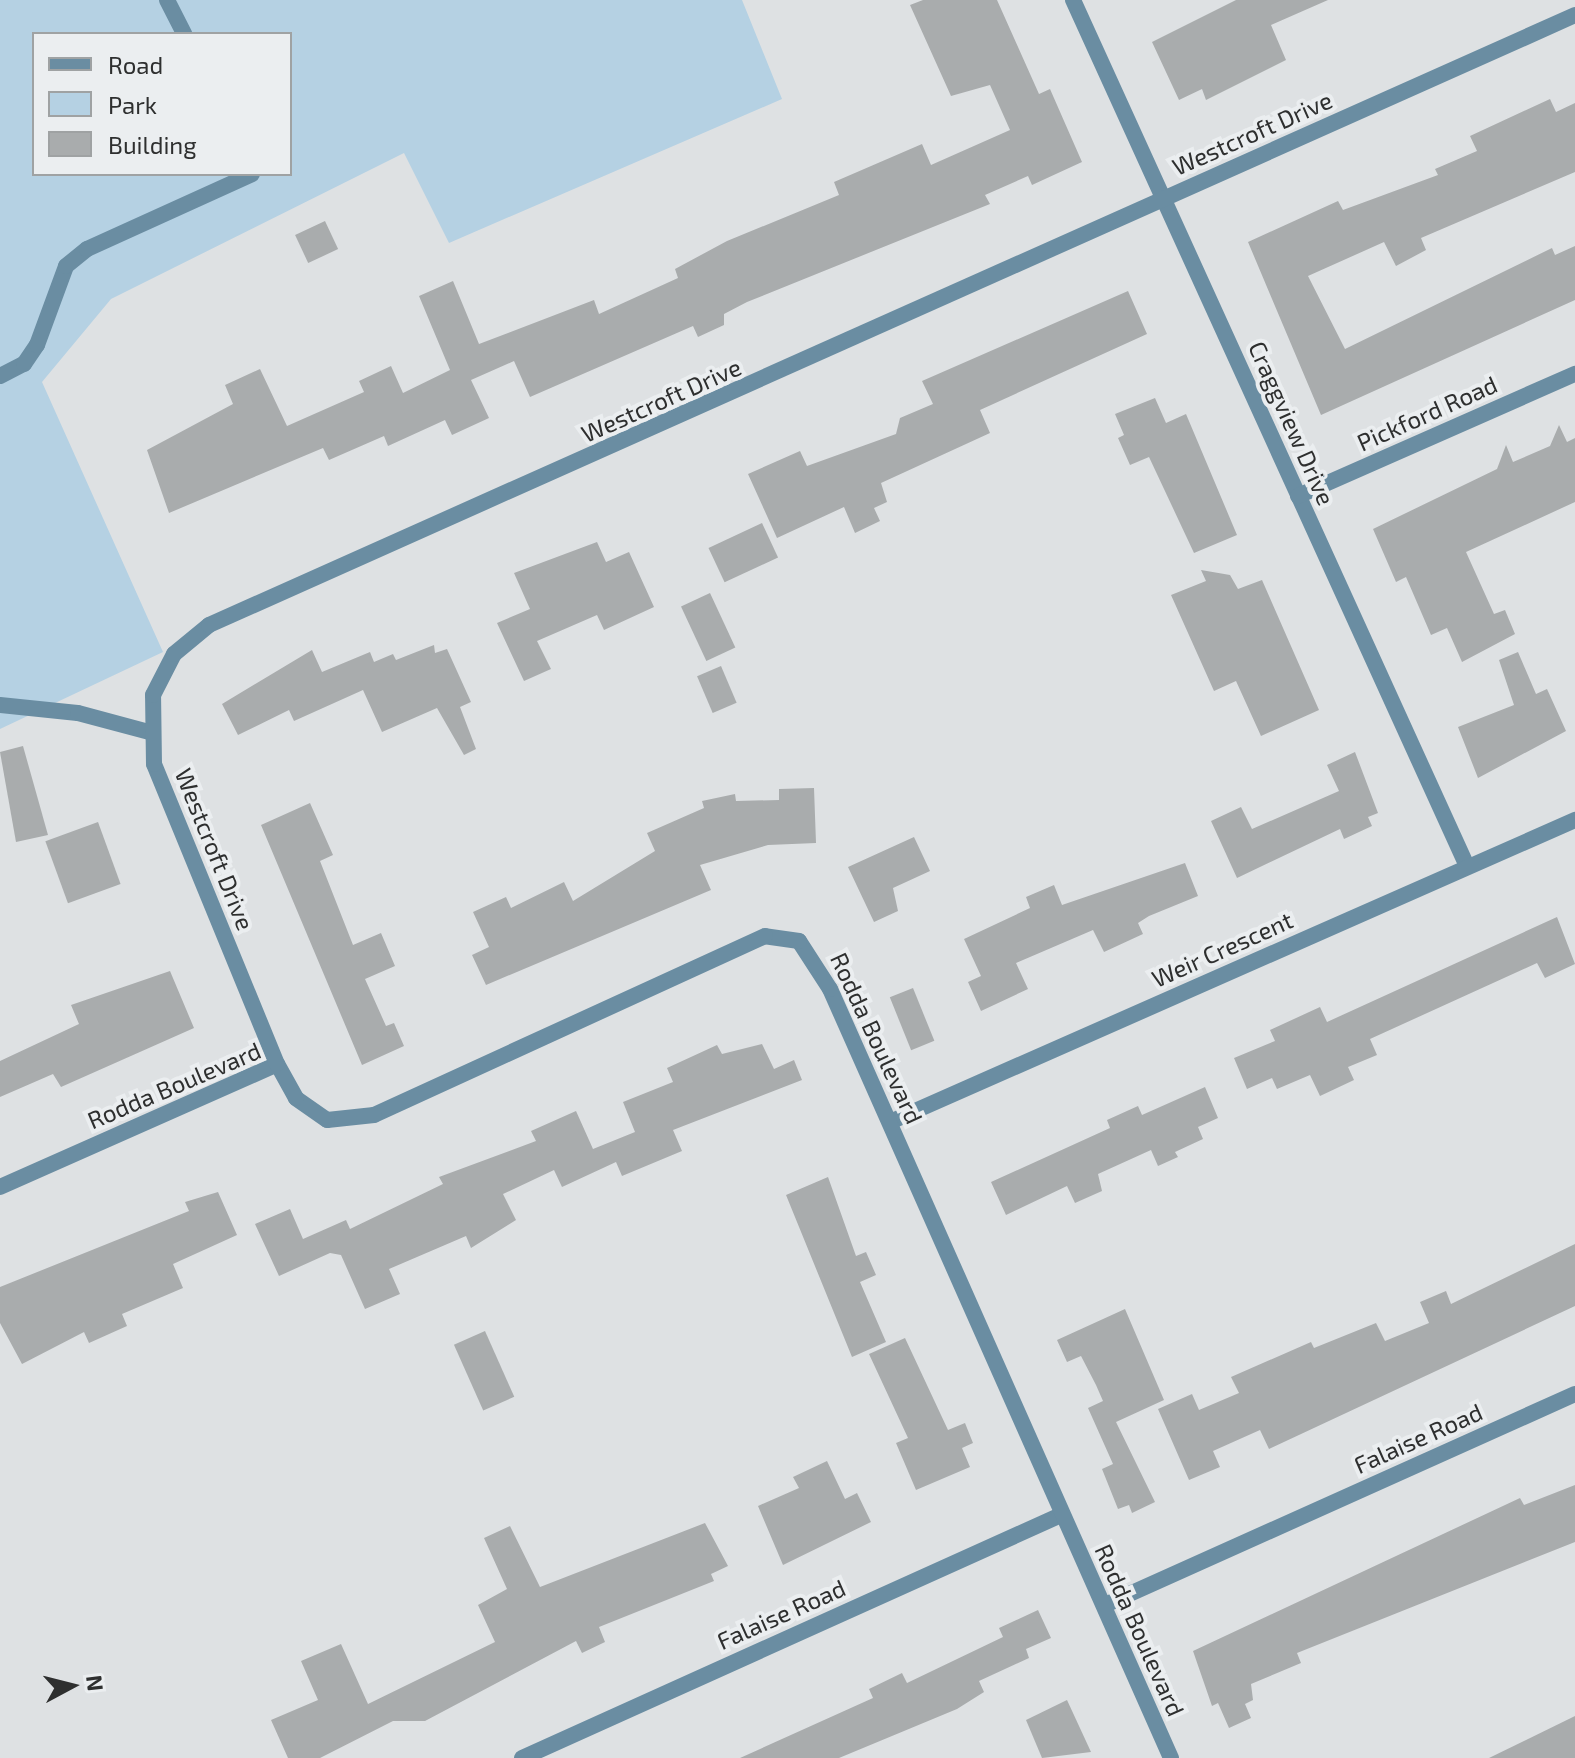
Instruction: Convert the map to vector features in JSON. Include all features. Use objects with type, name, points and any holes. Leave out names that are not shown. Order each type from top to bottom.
[{"type":"street","points":[[167,0],[183,32]]},
{"type":"street","name":"Craggview Drive","points":[[1073,0],[1166,197],[1467,866]]},
{"type":"street","name":"Westcroft Drive","points":[[277,1064],[154,764],[149,732],[163,672],[209,625],[1575,15]]},
{"type":"street","points":[[0,376],[24,364],[37,345],[51,294],[77,257],[248,176]]},
{"type":"street","name":"Pickford Road","points":[[1298,496],[1575,374]]},
{"type":"street","points":[[0,705],[78,713],[149,732]]},
{"type":"street","name":"Weir Crescent","points":[[890,1122],[1575,820]]},
{"type":"street","name":"Rodda Boulevard","points":[[0,1187],[277,1064],[310,1114],[327,1120],[374,1115],[765,936],[786,933],[814,956],[1171,1758]]},
{"type":"street","name":"Falaise Road","points":[[1105,1605],[1575,1394]]},
{"type":"street","name":"Falaise Road","points":[[522,1758],[1061,1515]]},
{"type":"green space","points":[[0,0],[742,0],[782,99],[449,243],[404,153],[111,299],[42,382],[163,652],[0,729]]},
{"type":"building","points":[[923,0],[997,0],[1039,94],[1050,89],[1082,162],[1032,185],[1028,176],[985,195],[990,204],[747,302],[724,314],[724,325],[698,337],[693,326],[530,397],[514,361],[471,380],[489,418],[452,435],[445,420],[388,446],[384,436],[329,460],[323,448],[169,513],[147,450],[233,404],[225,385],[260,369],[287,426],[364,392],[359,381],[391,366],[403,393],[450,370],[419,296],[453,281],[479,344],[594,300],[599,314],[678,278],[675,269],[727,241],[839,195],[834,182],[922,144],[931,165],[1010,130],[990,85],[951,96],[910,5]]},
{"type":"building","points":[[1236,0],[1328,0],[1271,25],[1286,60],[1206,100],[1202,89],[1179,100],[1152,42]]},
{"type":"building","points":[[1550,99],[1556,112],[1575,103],[1575,172],[1421,238],[1426,250],[1396,266],[1384,242],[1308,276],[1345,349],[1552,248],[1555,255],[1575,246],[1575,300],[1321,415],[1248,242],[1338,201],[1343,210],[1438,175],[1435,169],[1477,151],[1470,136]]},
{"type":"building","points":[[325,221],[338,249],[308,263],[295,235]]},
{"type":"building","points":[[1128,291],[1147,334],[980,410],[990,433],[881,483],[887,502],[874,508],[880,521],[855,533],[844,507],[777,538],[748,474],[800,451],[807,466],[896,434],[900,418],[933,404],[922,381]]},
{"type":"building","points":[[1155,398],[1166,423],[1186,414],[1237,535],[1194,553],[1149,457],[1130,465],[1118,438],[1124,435],[1115,414]]},
{"type":"building","points":[[1559,425],[1567,442],[1575,438],[1575,502],[1466,552],[1494,614],[1505,610],[1515,634],[1462,662],[1447,628],[1431,635],[1406,577],[1396,582],[1373,529],[1497,469],[1506,445],[1513,462],[1550,446]]},
{"type":"building","points":[[762,523],[778,557],[725,582],[709,548]]},
{"type":"building","points":[[597,542],[606,562],[629,552],[654,607],[604,630],[597,615],[537,641],[551,669],[524,681],[497,623],[530,609],[514,573]]},
{"type":"building","points":[[1201,570],[1230,575],[1238,589],[1262,580],[1319,710],[1261,736],[1236,681],[1214,691],[1171,595],[1206,581]]},
{"type":"building","points":[[710,593],[735,647],[706,661],[681,607]]},
{"type":"building","points":[[434,645],[435,653],[447,649],[471,702],[460,707],[476,749],[464,755],[437,708],[382,732],[363,690],[294,721],[289,710],[238,735],[222,704],[312,650],[322,672],[370,652],[374,662],[393,654],[396,660]]},
{"type":"building","points":[[1518,652],[1536,694],[1547,689],[1566,731],[1478,778],[1458,727],[1514,705],[1499,660]]},
{"type":"building","points":[[721,666],[737,703],[713,713],[697,676]]},
{"type":"building","points":[[23,746],[48,835],[16,842],[0,752]]},
{"type":"building","points":[[1355,752],[1378,813],[1368,817],[1372,826],[1344,839],[1340,829],[1237,878],[1211,821],[1241,807],[1252,829],[1339,791],[1327,765]]},
{"type":"building","points":[[814,788],[816,843],[768,845],[700,865],[711,890],[486,985],[472,955],[489,947],[473,912],[506,897],[511,908],[564,882],[573,901],[655,851],[647,833],[704,808],[702,801],[735,794],[736,801],[779,800],[779,789]]},
{"type":"building","points":[[310,803],[333,855],[320,861],[353,945],[381,933],[395,966],[365,979],[386,1026],[394,1023],[404,1046],[362,1065],[261,825]]},
{"type":"building","points":[[98,822],[121,884],[68,903],[45,841]]},
{"type":"building","points":[[914,837],[930,871],[893,888],[898,911],[874,922],[848,867]]},
{"type":"building","points":[[1185,863],[1198,896],[1149,916],[1138,923],[1143,934],[1104,952],[1093,930],[1016,963],[1028,989],[981,1011],[968,982],[981,976],[964,939],[1030,908],[1026,897],[1054,885],[1062,905]]},
{"type":"building","points":[[1557,917],[1575,964],[1545,978],[1537,963],[1370,1039],[1377,1055],[1348,1067],[1354,1080],[1320,1096],[1310,1075],[1277,1089],[1272,1078],[1247,1089],[1234,1058],[1275,1041],[1270,1030],[1320,1007],[1327,1022]]},
{"type":"building","points":[[170,971],[194,1028],[61,1087],[53,1074],[0,1097],[0,1061],[79,1024],[71,1005]]},
{"type":"building","points":[[913,988],[934,1041],[911,1050],[890,997]]},
{"type":"building","points":[[762,1044],[774,1069],[794,1060],[802,1080],[673,1130],[682,1151],[622,1176],[616,1162],[562,1187],[554,1170],[503,1194],[516,1220],[471,1248],[466,1236],[389,1269],[400,1294],[365,1309],[341,1255],[330,1253],[279,1276],[255,1224],[290,1209],[303,1239],[346,1220],[350,1229],[443,1184],[439,1177],[536,1141],[531,1131],[576,1111],[593,1149],[635,1132],[623,1102],[673,1082],[667,1068],[717,1045],[722,1054]]},
{"type":"building","points":[[1205,1087],[1218,1118],[1198,1127],[1203,1139],[1175,1152],[1178,1157],[1158,1166],[1151,1150],[1098,1174],[1102,1191],[1075,1203],[1067,1186],[1006,1215],[991,1182],[1110,1128],[1107,1120],[1138,1106],[1142,1115]]},
{"type":"building","points":[[828,1177],[856,1256],[866,1252],[876,1275],[860,1282],[886,1342],[852,1357],[786,1195]]},
{"type":"building","points":[[218,1192],[237,1235],[173,1264],[183,1288],[122,1314],[127,1326],[89,1343],[84,1332],[22,1364],[0,1323],[0,1287],[189,1211],[185,1202]]},
{"type":"building","points":[[1575,1244],[1575,1306],[1269,1449],[1260,1430],[1213,1451],[1220,1467],[1189,1480],[1158,1409],[1192,1394],[1199,1410],[1239,1393],[1231,1377],[1311,1342],[1314,1348],[1376,1323],[1385,1341],[1429,1323],[1420,1302],[1446,1291],[1451,1304]]},
{"type":"building","points":[[1125,1309],[1164,1400],[1116,1422],[1155,1502],[1132,1513],[1129,1505],[1118,1509],[1102,1469],[1113,1464],[1088,1408],[1103,1401],[1081,1356],[1067,1362],[1057,1340]]},
{"type":"building","points":[[485,1331],[514,1397],[483,1411],[454,1345]]},
{"type":"building","points":[[905,1338],[948,1430],[965,1423],[973,1443],[962,1448],[970,1467],[916,1490],[896,1443],[908,1438],[869,1354]]},
{"type":"building","points":[[827,1461],[845,1499],[857,1493],[871,1522],[783,1565],[758,1506],[799,1488],[793,1477]]},
{"type":"building","points":[[1575,1485],[1575,1542],[1297,1653],[1301,1663],[1251,1684],[1253,1700],[1245,1704],[1251,1718],[1229,1728],[1218,1703],[1212,1706],[1193,1651],[1520,1498],[1524,1505]]},
{"type":"building","points":[[705,1523],[728,1566],[711,1574],[714,1581],[599,1627],[605,1642],[582,1653],[576,1641],[425,1721],[393,1721],[320,1758],[288,1758],[271,1720],[318,1700],[301,1661],[341,1644],[368,1704],[495,1642],[478,1605],[507,1589],[484,1538],[510,1526],[540,1587]]},
{"type":"building","points":[[1038,1610],[1051,1638],[1026,1649],[1029,1658],[979,1681],[984,1692],[957,1709],[839,1758],[740,1758],[873,1698],[869,1689],[902,1673],[907,1683],[1003,1637],[999,1628]]},
{"type":"building","points":[[1067,1700],[1091,1752],[1042,1758],[1026,1720]]},
{"type":"building","points":[[1575,1716],[1575,1758],[1489,1758]]}]
